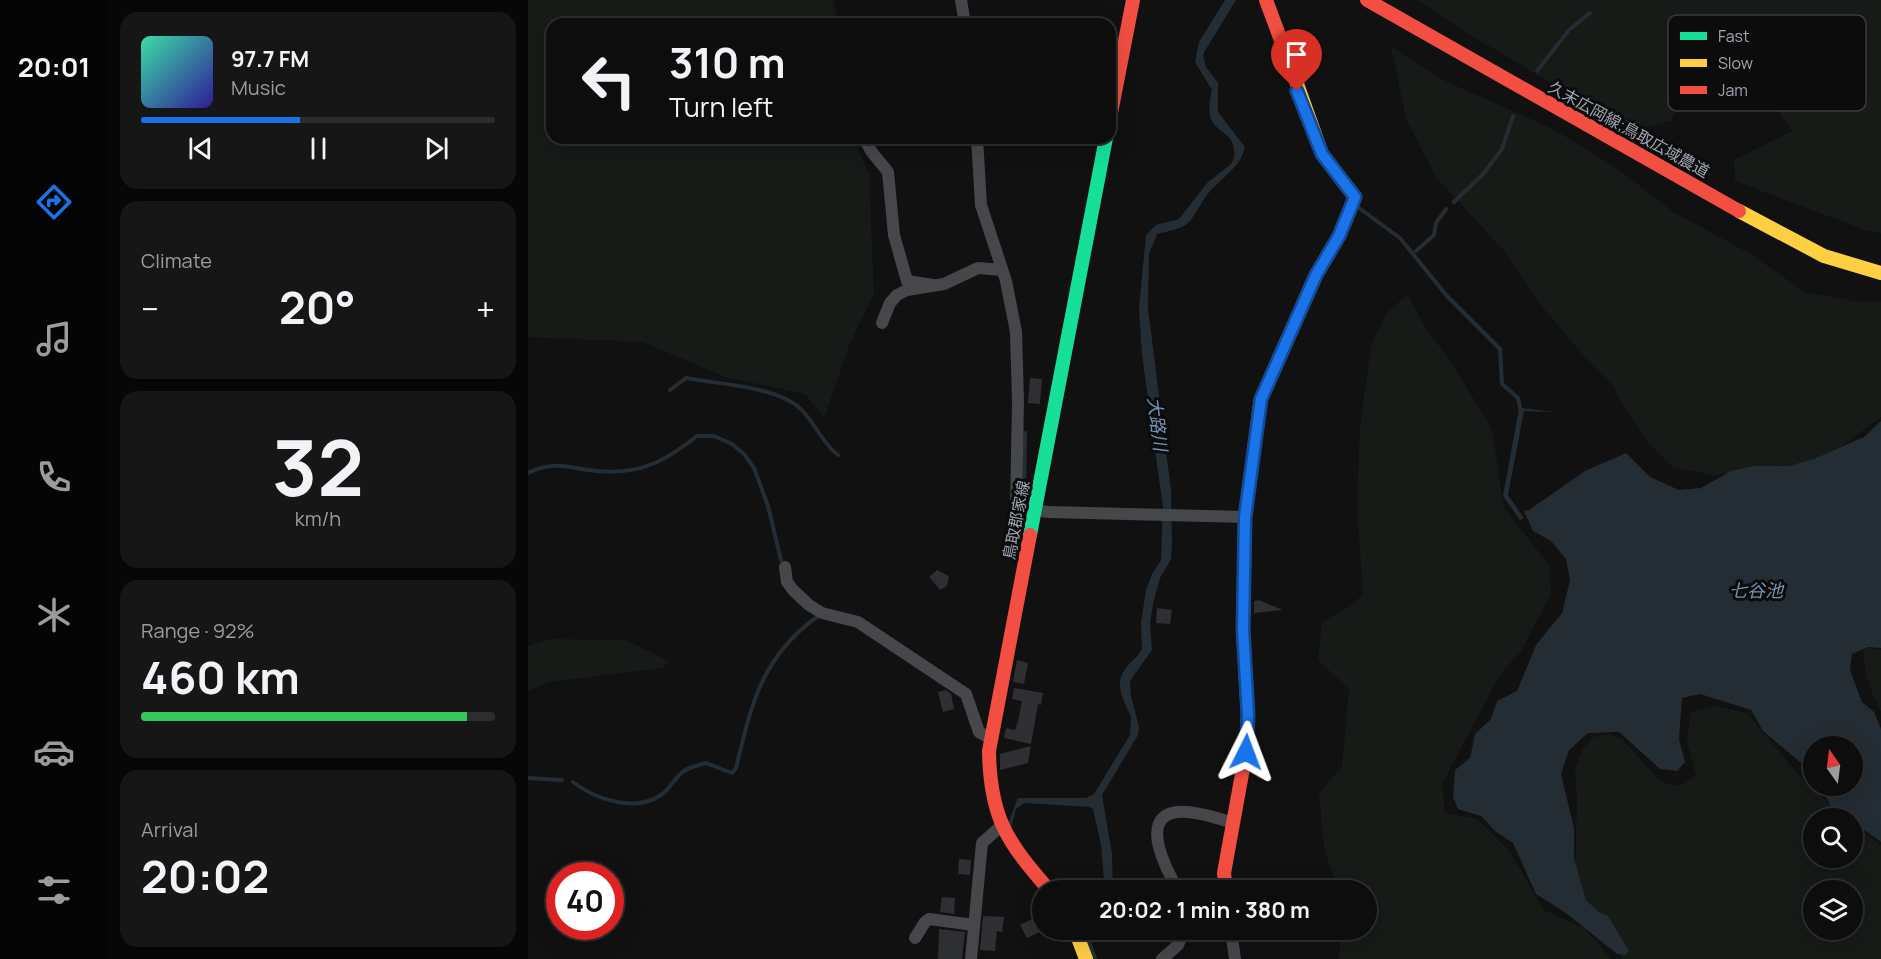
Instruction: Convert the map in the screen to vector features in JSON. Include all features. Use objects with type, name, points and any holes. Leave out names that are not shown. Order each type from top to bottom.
[{"type":"street","points":[[961,0],[964,18]]},
{"type":"street","points":[[1116,86],[1132,0]]},
{"type":"street","points":[[1225,880],[1224,873],[1246,752],[1248,715],[1243,630],[1245,517],[1264,388],[1355,197],[1322,154],[1266,0]]},
{"type":"street","name":"久末広岡線;鳥取広域農道","points":[[1367,0],[1780,234],[1824,256],[1881,273]]},
{"type":"street","points":[[867,144],[888,172],[894,235],[903,275],[907,281],[933,285]]},
{"type":"street","points":[[977,144],[981,205],[1002,270],[1016,336],[1018,401],[1016,507],[1035,510],[1245,517]]},
{"type":"street","name":"鳥取郡家線","points":[[1040,880],[1017,854],[1000,827],[988,778],[991,739],[1105,144]]},
{"type":"street","points":[[882,323],[897,294],[944,284],[978,268],[1002,270]]},
{"type":"street","points":[[785,567],[793,590],[822,613],[858,622],[966,694],[979,732],[991,739]]},
{"type":"street","points":[[819,626],[822,613]]},
{"type":"street","points":[[1172,880],[1165,868],[1158,844],[1160,827],[1164,818],[1182,812],[1233,823]]},
{"type":"street","points":[[971,959],[982,843],[1000,827]]},
{"type":"street","points":[[915,938],[924,921],[929,919],[974,925]]},
{"type":"street","points":[[1079,940],[1086,959]]},
{"type":"street","points":[[1162,959],[1178,945],[1180,940]]},
{"type":"street","points":[[1232,940],[1235,959]]},
{"type":"shaded area","points":[[528,0],[833,0],[838,18],[546,18],[546,144],[856,144],[869,174],[874,294],[850,343],[824,418],[805,394],[725,377],[643,342],[528,337]]},
{"type":"shaded area","points":[[1417,0],[1881,0],[1881,233],[1868,231],[1735,181],[1734,160],[1792,131],[1779,111],[1866,111],[1866,15],[1668,15],[1668,111],[1676,111],[1671,121],[1632,130],[1470,35]]},
{"type":"shaded area","points":[[1391,47],[1445,81],[1553,129],[1615,167],[1675,213],[1749,253],[1805,292],[1859,302],[1881,301],[1881,417],[1842,446],[1804,463],[1713,475],[1673,467],[1649,444],[1624,407],[1614,387],[1539,303],[1504,251],[1436,177],[1406,119]]},
{"type":"shaded area","points":[[1408,295],[1424,325],[1453,365],[1492,429],[1504,508],[1549,565],[1551,593],[1522,650],[1501,673],[1443,782],[1444,813],[1476,818],[1510,852],[1544,910],[1584,928],[1611,959],[1339,959],[1340,940],[1377,940],[1377,880],[1334,880],[1324,849],[1319,793],[1342,767],[1349,689],[1318,660],[1322,622],[1354,604],[1363,593],[1357,509],[1360,427],[1372,341],[1388,311]]},
{"type":"shaded area","points":[[549,639],[626,640],[669,661],[663,668],[550,682],[528,691],[528,646]]},
{"type":"shaded area","points":[[1864,647],[1881,650],[1881,712],[1868,681]]},
{"type":"shaded area","points":[[1713,706],[1747,713],[1803,779],[1803,796],[1822,796],[1835,808],[1803,808],[1803,868],[1863,868],[1863,832],[1881,845],[1881,959],[1622,959],[1616,940],[1591,920],[1575,884],[1577,798],[1575,771],[1582,750],[1593,737],[1607,734],[1621,738],[1661,782],[1680,786],[1696,776],[1687,741],[1691,712]]},
{"type":"water","name":"大路川","points":[[1225,0],[1236,0],[1203,54],[1206,67],[1218,83],[1218,112],[1245,147],[1239,161],[1207,195],[1191,220],[1174,230],[1157,234],[1149,254],[1148,308],[1171,490],[1171,559],[1160,578],[1153,604],[1150,624],[1152,650],[1130,681],[1131,696],[1139,727],[1138,735],[1102,795],[1112,854],[1113,880],[1104,880],[1101,845],[1093,809],[1090,807],[1024,803],[1016,809],[1011,828],[1008,824],[1018,798],[1086,798],[1094,794],[1130,735],[1131,716],[1121,692],[1120,680],[1126,668],[1142,649],[1141,623],[1146,590],[1161,560],[1163,508],[1142,355],[1139,308],[1146,235],[1156,225],[1179,219],[1207,183],[1231,164],[1234,158],[1234,147],[1230,139],[1214,125],[1211,117],[1209,106],[1212,90],[1195,62],[1199,42]]},
{"type":"water","points":[[1519,409],[1554,412],[1524,411],[1508,495],[1524,518],[1520,520],[1503,496]]},
{"type":"water","name":"七谷池","points":[[1881,421],[1881,648],[1868,647],[1852,654],[1850,670],[1862,702],[1874,712],[1881,729],[1881,842],[1863,829],[1863,808],[1834,808],[1826,796],[1863,796],[1863,736],[1803,736],[1803,764],[1763,731],[1751,710],[1700,694],[1682,698],[1679,740],[1685,762],[1677,771],[1660,769],[1619,732],[1588,733],[1569,750],[1561,774],[1574,828],[1574,858],[1586,900],[1599,912],[1608,916],[1629,951],[1626,955],[1617,954],[1566,913],[1536,894],[1513,843],[1495,831],[1481,816],[1458,809],[1453,797],[1455,770],[1470,758],[1475,734],[1491,719],[1497,701],[1517,691],[1536,645],[1562,613],[1570,580],[1566,559],[1551,541],[1533,531],[1524,511],[1529,510],[1585,471],[1626,453],[1650,477],[1679,490],[1701,488],[1731,471],[1754,466],[1788,466],[1811,460],[1864,437]]},
{"type":"building","points":[[1030,378],[1042,379],[1040,404],[1028,403]]},
{"type":"building","points":[[937,570],[949,576],[947,586],[940,590],[929,577]]},
{"type":"building","points":[[1259,600],[1283,610],[1254,613],[1254,601]]},
{"type":"building","points":[[1157,608],[1172,610],[1170,624],[1156,623]]},
{"type":"building","points":[[1017,660],[1028,663],[1024,684],[1013,682]]},
{"type":"building","points":[[1014,688],[1043,693],[1041,705],[1038,704],[1031,744],[1004,738],[1006,728],[1015,730],[1022,701],[1012,699]]},
{"type":"building","points":[[946,690],[951,694],[954,709],[943,712],[938,692]]},
{"type":"building","points":[[1031,746],[1028,763],[1000,770],[1000,754]]},
{"type":"building","points":[[959,859],[971,860],[970,875],[958,874]]},
{"type":"building","points":[[942,897],[955,898],[954,914],[940,912]]},
{"type":"building","points":[[983,916],[1004,917],[1002,932],[997,931],[995,951],[980,950]]},
{"type":"building","points":[[1032,919],[1032,936],[1027,938],[1020,925]]},
{"type":"building","points":[[939,929],[965,932],[962,959],[938,959]]},
{"type":"waterway","points":[[1537,71],[1569,30],[1590,13]]},
{"type":"waterway","points":[[1454,202],[1483,174],[1502,149],[1513,116]]},
{"type":"waterway","points":[[1359,208],[1400,238],[1447,296],[1500,349],[1502,384],[1518,398],[1521,412]]},
{"type":"waterway","points":[[1416,251],[1434,235],[1436,223],[1446,209]]},
{"type":"waterway","points":[[670,390],[686,378],[758,390],[785,399],[808,416],[826,444],[838,455]]},
{"type":"waterway","points":[[1024,502],[1025,433]]},
{"type":"waterway","points":[[528,473],[554,466],[612,472],[639,469],[662,460],[697,436],[714,436],[732,444],[744,454],[754,468],[768,506],[781,560]]},
{"type":"waterway","points":[[573,782],[592,794],[616,802],[639,803],[661,795],[681,774],[695,766],[706,763],[732,773],[736,768],[747,724],[761,684],[783,649],[798,632],[817,617]]},
{"type":"waterway","points":[[528,778],[562,780]]},
{"type":"waterway","points":[[1088,940],[1095,959]]},
{"type":"traffic: fast","points":[[1030,535],[1105,144]]},
{"type":"traffic: slow","points":[[1259,412],[1261,399],[1316,275],[1339,236],[1355,197],[1322,154],[1296,81]]},
{"type":"traffic: slow","points":[[1739,211],[1824,256],[1881,273]]},
{"type":"traffic: slow","points":[[1079,940],[1086,959]]},
{"type":"traffic: jam","points":[[1116,87],[1133,0]]},
{"type":"traffic: jam","points":[[1266,0],[1296,81]]},
{"type":"traffic: jam","points":[[1367,0],[1739,211]]},
{"type":"traffic: jam","points":[[1225,880],[1224,873],[1246,752],[1248,715],[1243,631],[1245,517],[1259,412]]},
{"type":"traffic: jam","points":[[1030,535],[989,751],[990,774],[997,812],[1012,843],[1041,880]]},
{"type":"route","points":[[1246,752],[1248,715],[1243,630],[1245,517],[1261,399],[1316,275],[1339,236],[1355,197],[1322,154],[1297,91]]}]
